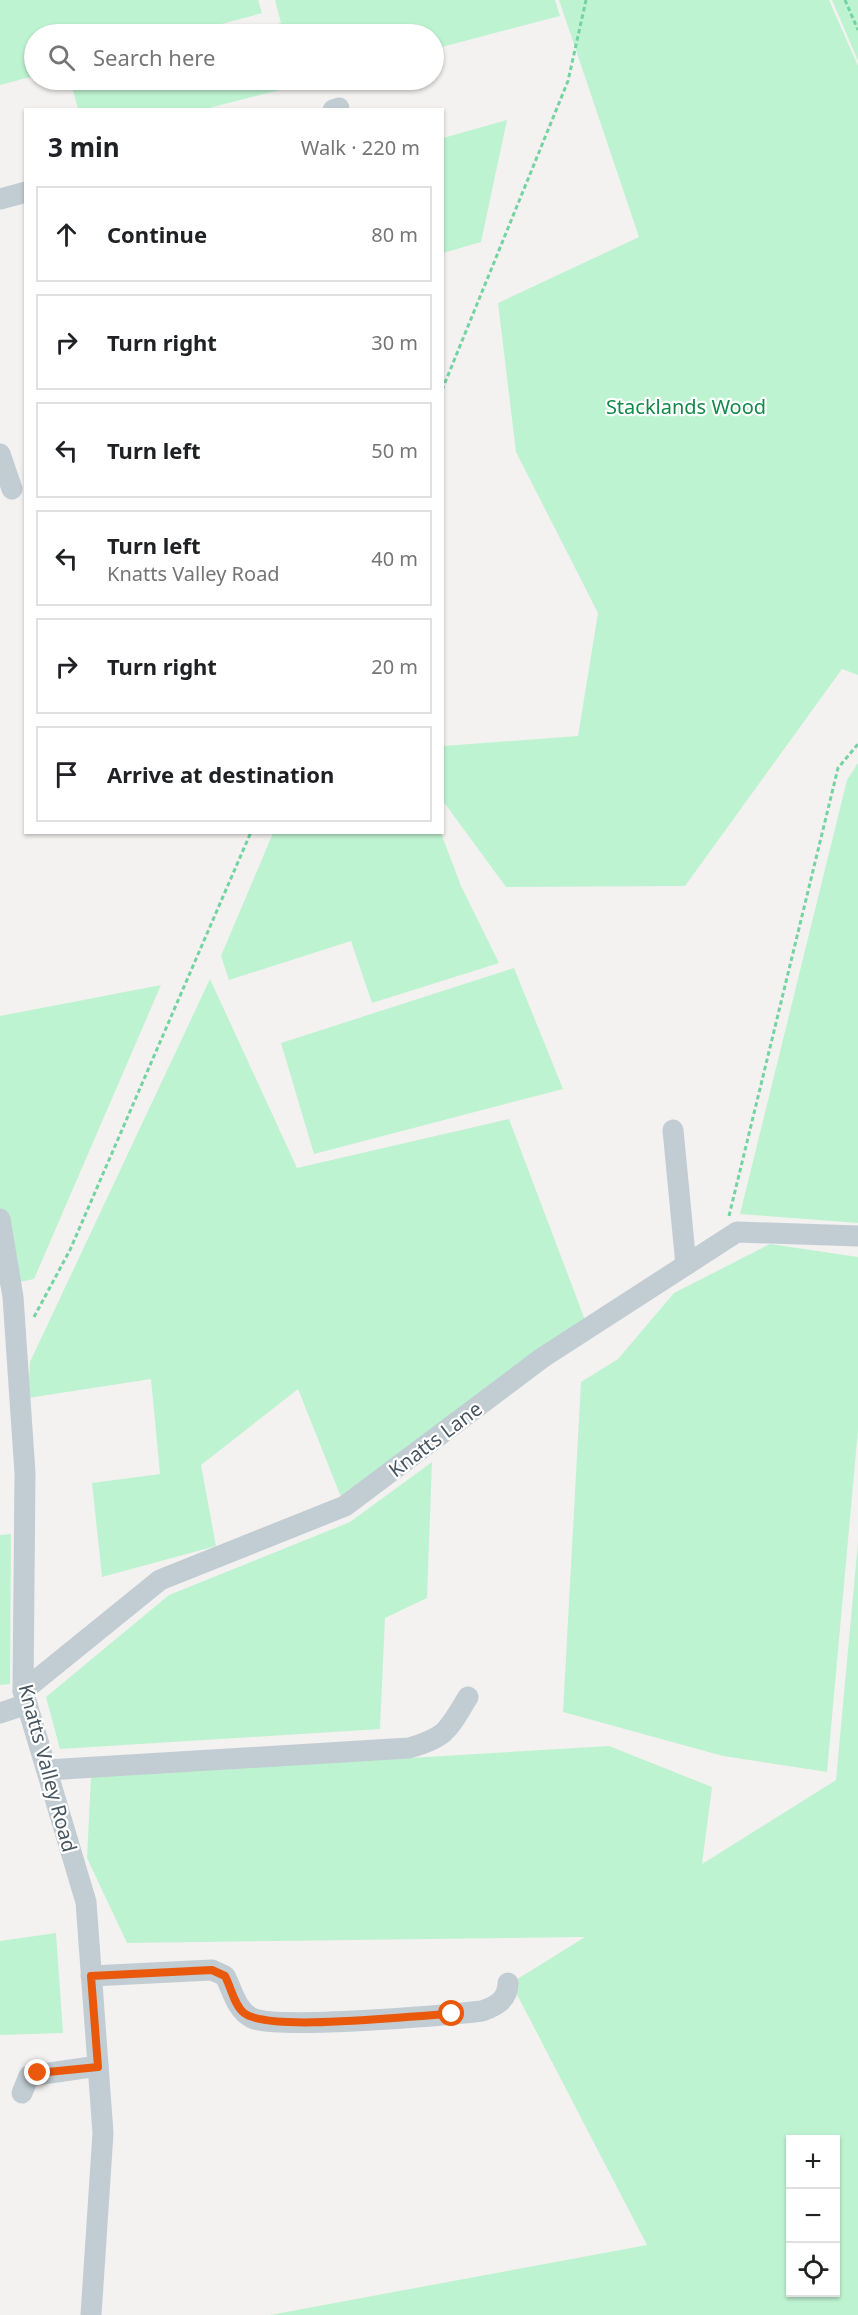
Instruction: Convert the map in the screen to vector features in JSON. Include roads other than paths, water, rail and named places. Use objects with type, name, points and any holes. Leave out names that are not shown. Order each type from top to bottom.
[{"type":"street","points":[[0,199],[24,193]]},
{"type":"street","points":[[0,454],[12,489]]},
{"type":"street","points":[[673,1130],[686,1265]]},
{"type":"street","name":"Knatts Valley Road","points":[[0,1219],[25,1473],[25,1698],[86,1902],[103,2133],[91,2315]]},
{"type":"street","name":"Knatts Lane","points":[[25,1698],[160,1580],[345,1506],[542,1358],[737,1232],[858,1236]]},
{"type":"street","points":[[47,1770],[409,1748],[435,1740],[448,1728],[468,1697]]},
{"type":"street","points":[[0,1713],[25,1698]]},
{"type":"street","points":[[91,1976],[212,1970],[225,1976],[241,2010],[252,2018],[308,2022],[482,2011],[495,2007],[502,2000],[508,1993],[508,1983]]},
{"type":"street","points":[[22,2093],[29,2076],[98,2067]]},
{"type":"park label","name":"Stacklands Wood","points":[[686,406]]}]
